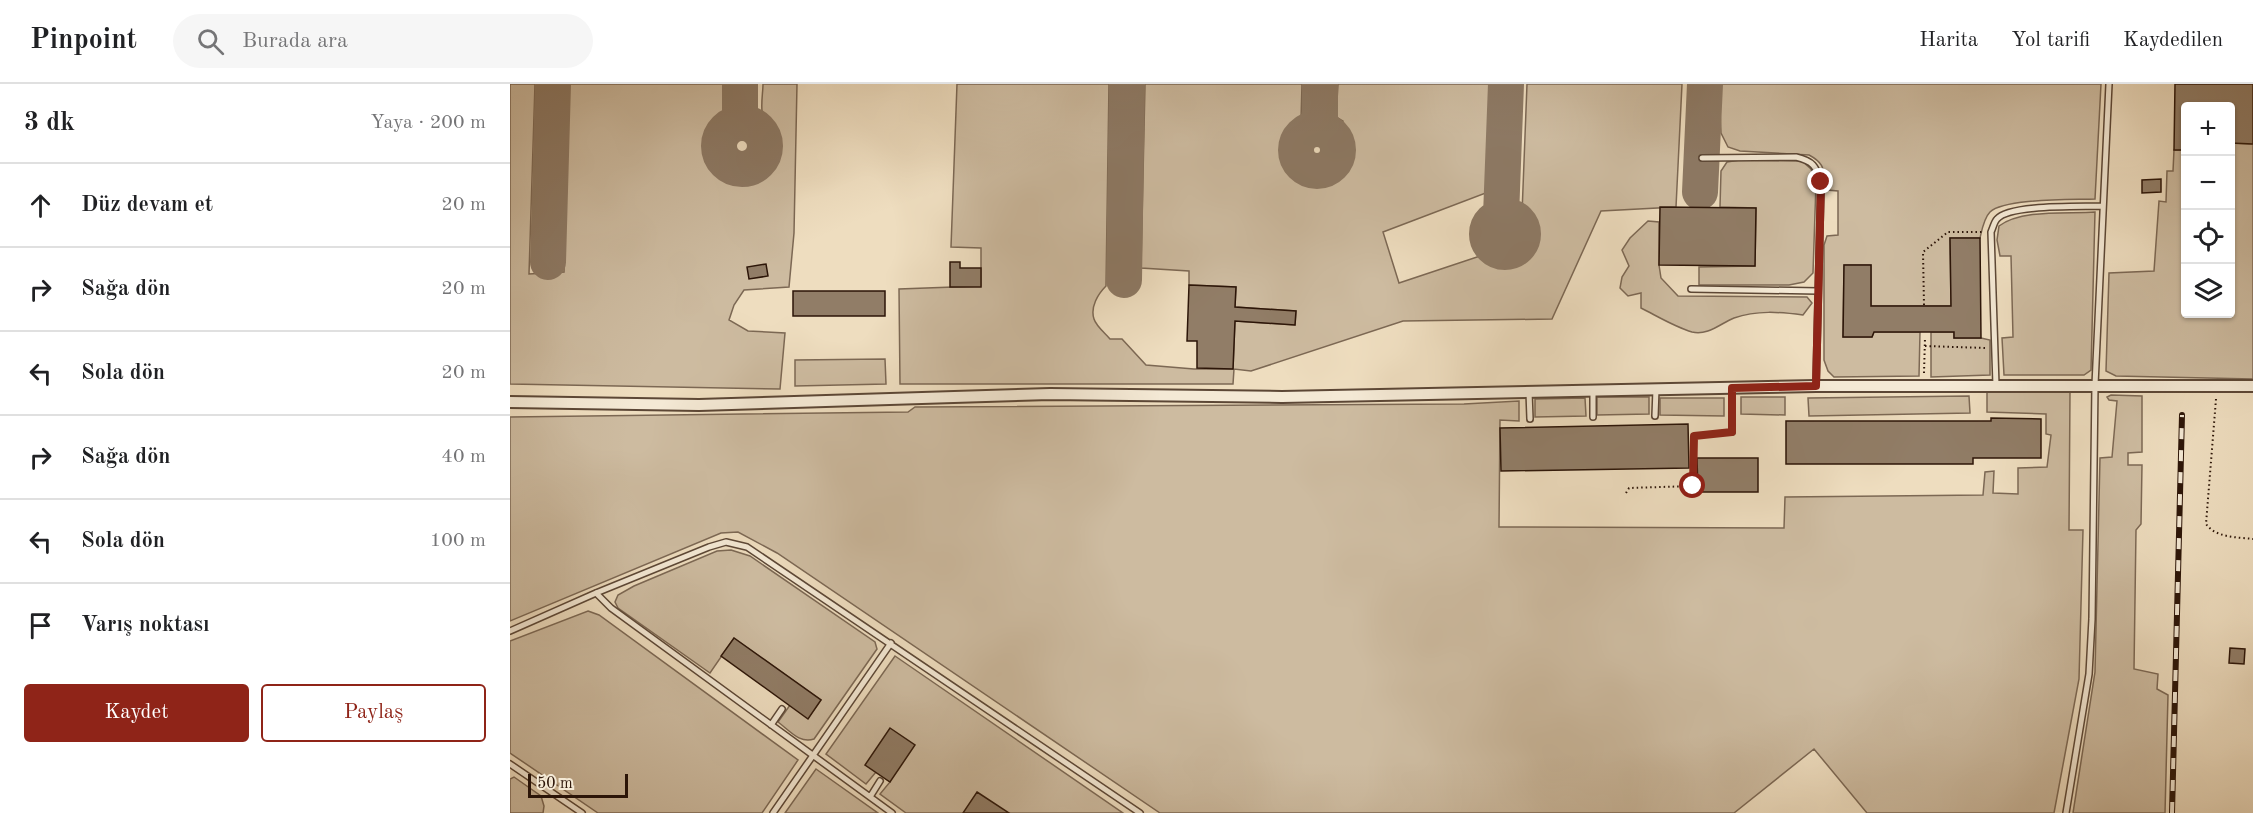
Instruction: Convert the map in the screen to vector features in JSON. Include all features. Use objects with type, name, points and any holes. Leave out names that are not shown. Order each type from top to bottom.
[{"type":"street","points":[[510,402],[699,405],[1050,394],[1282,397],[1816,386],[2253,386]]},
{"type":"lane","points":[[2066,813],[2089,674],[2092,620],[2095,385],[2109,84]]},
{"type":"lane","points":[[1702,158],[1796,157],[1808,160],[1816,166],[1821,182],[1816,386]]},
{"type":"lane","points":[[1995,385],[1991,232],[1997,219],[2009,211],[2022,209],[2103,206]]},
{"type":"lane","points":[[1691,289],[1818,291]]},
{"type":"lane","points":[[1732,388],[1732,432]]},
{"type":"lane","points":[[1655,416],[1656,389]]},
{"type":"lane","points":[[1593,391],[1593,417]]},
{"type":"lane","points":[[1529,392],[1530,418]]},
{"type":"lane","points":[[510,631],[596,593],[726,542],[747,547],[1140,813]]},
{"type":"lane","points":[[596,593],[611,608],[892,813]]},
{"type":"lane","points":[[773,813],[891,643]]},
{"type":"lane","points":[[771,725],[782,709]]},
{"type":"lane","points":[[510,764],[582,813]]},
{"type":"lane","points":[[870,796],[880,781]]},
{"type":"path","points":[[1924,305],[1923,252],[1948,232],[1991,232]]},
{"type":"path","points":[[1924,385],[1925,338]]},
{"type":"path","points":[[1924,346],[1995,348]]},
{"type":"path","points":[[2217,387],[2206,524],[2211,530],[2230,537],[2253,539]]},
{"type":"path","points":[[1626,493],[1629,488],[1693,486],[1694,436],[1732,432]]},
{"type":"shaded area","points":[[510,84],[535,84],[529,274],[564,272],[567,84],[726,84],[726,109],[708,142],[710,161],[716,171],[726,178],[749,181],[760,176],[770,167],[778,148],[776,137],[762,113],[763,84],[797,84],[794,233],[789,287],[744,290],[734,305],[729,320],[748,331],[785,333],[780,389],[510,384]]},
{"type":"shaded area","points":[[957,84],[1109,84],[1106,286],[1096,301],[1093,314],[1097,324],[1110,339],[1122,339],[1146,365],[1233,369],[1235,321],[1295,325],[1296,311],[1235,307],[1236,287],[1189,285],[1189,271],[1141,268],[1145,84],[1302,84],[1301,120],[1290,132],[1287,159],[1295,169],[1307,177],[1306,183],[1322,183],[1323,179],[1338,172],[1346,159],[1346,144],[1341,129],[1343,121],[1336,117],[1338,84],[1494,84],[1491,191],[1383,232],[1399,283],[1486,254],[1499,261],[1510,262],[1521,257],[1529,247],[1532,230],[1522,214],[1527,84],[1682,84],[1676,207],[1601,211],[1552,319],[1403,321],[1251,371],[1234,369],[1233,384],[900,384],[899,289],[981,286],[981,248],[951,247]]},
{"type":"shaded area","points":[[1719,84],[2101,84],[2095,199],[2024,202],[1998,207],[1988,214],[1980,238],[1950,238],[1951,306],[1871,306],[1871,265],[1844,265],[1843,337],[1872,337],[1874,332],[1920,332],[1919,376],[1834,377],[1828,371],[1824,360],[1824,245],[1827,236],[1838,235],[1838,191],[1827,190],[1822,166],[1809,155],[1740,151],[1728,147],[1721,133]]},
{"type":"shaded area","points":[[2235,143],[2253,144],[2253,379],[2116,376],[2106,371],[2109,273],[2154,271],[2159,201],[2166,202],[2167,171],[2173,171],[2174,150],[2181,150],[2181,318],[2235,318]]},
{"type":"shaded area","points":[[1740,160],[1802,161],[1811,169],[1816,183],[1813,273],[1804,282],[1789,285],[1699,285],[1699,267],[1755,266],[1756,208],[1720,207],[1721,171],[1727,162]]},
{"type":"shaded area","points":[[2095,212],[2091,370],[2084,375],[2004,375],[2002,338],[2013,337],[2011,256],[2000,256],[1997,240],[1999,226],[2020,217],[2045,213]]},
{"type":"shaded area","points":[[1648,221],[1659,222],[1661,278],[1678,296],[1807,297],[1812,303],[1803,315],[1751,314],[1734,318],[1698,333],[1666,321],[1641,308],[1641,293],[1628,296],[1620,288],[1622,277],[1629,266],[1622,250],[1630,238]]},
{"type":"shaded area","points":[[1931,332],[1954,332],[1954,338],[1990,340],[1990,375],[1931,377]]},
{"type":"shaded area","points":[[885,359],[886,384],[795,386],[795,360]]},
{"type":"shaded area","points":[[1987,391],[2070,392],[2069,530],[2083,530],[2079,679],[2054,813],[1867,813],[1814,749],[1734,813],[1160,813],[777,553],[738,532],[721,533],[510,621],[510,417],[908,412],[915,407],[1464,404],[1519,401],[1519,421],[1500,420],[1499,527],[1784,528],[1785,497],[1983,495],[1985,472],[1994,471],[1993,493],[2018,494],[2018,468],[2047,467],[2051,435],[2046,434],[2046,414],[1987,412]]},
{"type":"shaded area","points":[[2111,395],[2142,396],[2142,452],[2128,453],[2128,465],[2142,465],[2141,524],[2136,530],[2134,669],[2158,674],[2157,689],[2168,695],[2165,813],[2073,813],[2095,672],[2100,458],[2112,457],[2117,401],[2109,400],[2107,397]]},
{"type":"shaded area","points":[[1969,396],[1970,413],[1809,416],[1808,398]]},
{"type":"shaded area","points":[[1597,397],[1649,397],[1649,414],[1597,415]]},
{"type":"shaded area","points":[[1741,397],[1785,397],[1785,415],[1741,414]]},
{"type":"shaded area","points":[[1585,398],[1586,416],[1535,417],[1535,399]]},
{"type":"shaded area","points":[[1660,398],[1724,398],[1724,416],[1660,415]]},
{"type":"shaded area","points":[[731,550],[750,556],[875,642],[877,649],[814,739],[804,740],[778,722],[790,705],[808,718],[821,700],[734,638],[710,673],[618,608],[615,602],[618,595],[634,586],[717,551]]},
{"type":"shaded area","points":[[588,611],[599,615],[798,760],[762,813],[598,813],[510,753],[510,641]]},
{"type":"shaded area","points":[[895,656],[1123,813],[906,813],[880,794],[890,782],[876,772],[866,784],[826,754]]},
{"type":"shaded area","points":[[816,769],[878,813],[785,813]]},
{"type":"shaded area","points":[[514,777],[541,796],[544,806],[543,813],[510,813],[510,779]]},
{"type":"building","points":[[2175,84],[2253,84],[2253,144],[2235,143],[2235,102],[2181,102],[2181,150],[2174,150]]},
{"type":"building","points":[[2161,179],[2161,192],[2142,193],[2142,180]]},
{"type":"building","points":[[1660,207],[1756,208],[1755,266],[1659,265]]},
{"type":"building","points":[[1950,238],[1980,238],[1981,338],[1954,338],[1954,332],[1874,332],[1872,337],[1843,337],[1844,265],[1871,265],[1871,306],[1951,306]]},
{"type":"building","points":[[950,262],[960,262],[960,268],[981,268],[981,287],[950,287]]},
{"type":"building","points":[[766,264],[768,276],[749,279],[747,267]]},
{"type":"building","points":[[1189,285],[1236,287],[1235,307],[1296,311],[1295,325],[1235,321],[1233,369],[1197,368],[1197,341],[1187,341]]},
{"type":"building","points":[[793,291],[885,291],[885,316],[793,316]]},
{"type":"building","points":[[1991,418],[2041,419],[2041,458],[1973,458],[1973,464],[1786,464],[1786,421],[1991,421]]},
{"type":"building","points":[[1688,424],[1689,468],[1501,471],[1500,428]]},
{"type":"building","points":[[1697,458],[1758,458],[1758,492],[1698,492]]},
{"type":"building","points":[[734,638],[821,700],[808,719],[721,656]]},
{"type":"building","points":[[2230,648],[2245,649],[2244,664],[2229,663]]},
{"type":"building","points":[[890,728],[915,745],[890,782],[865,765]]},
{"type":"building","points":[[977,792],[1009,813],[963,813]]},
{"type":"taxiway","points":[[548,262],[553,84]]},
{"type":"taxiway","points":[[740,84],[740,123]]},
{"type":"taxiway","points":[[1124,280],[1127,84]]},
{"type":"taxiway","points":[[1320,84],[1320,129]]},
{"type":"taxiway","points":[[1501,216],[1506,84]]},
{"type":"taxiway","points":[[1700,192],[1705,84]]},
{"type":"taxiway","points":[[742,123],[758,130],[765,146],[758,162],[742,169],[726,162],[719,146],[726,130],[742,123]]},
{"type":"taxiway","points":[[1317,129],[1332,135],[1338,150],[1332,165],[1317,171],[1302,165],[1296,150],[1302,135],[1317,129]]},
{"type":"taxiway","points":[[1505,216],[1518,221],[1523,234],[1518,247],[1505,252],[1492,247],[1487,234],[1492,221],[1505,216]]},
{"type":"railway","points":[[2172,813],[2182,415]]},
{"type":"route","points":[[1693,486],[1694,436],[1732,432],[1732,388],[1816,386],[1821,182]]}]
